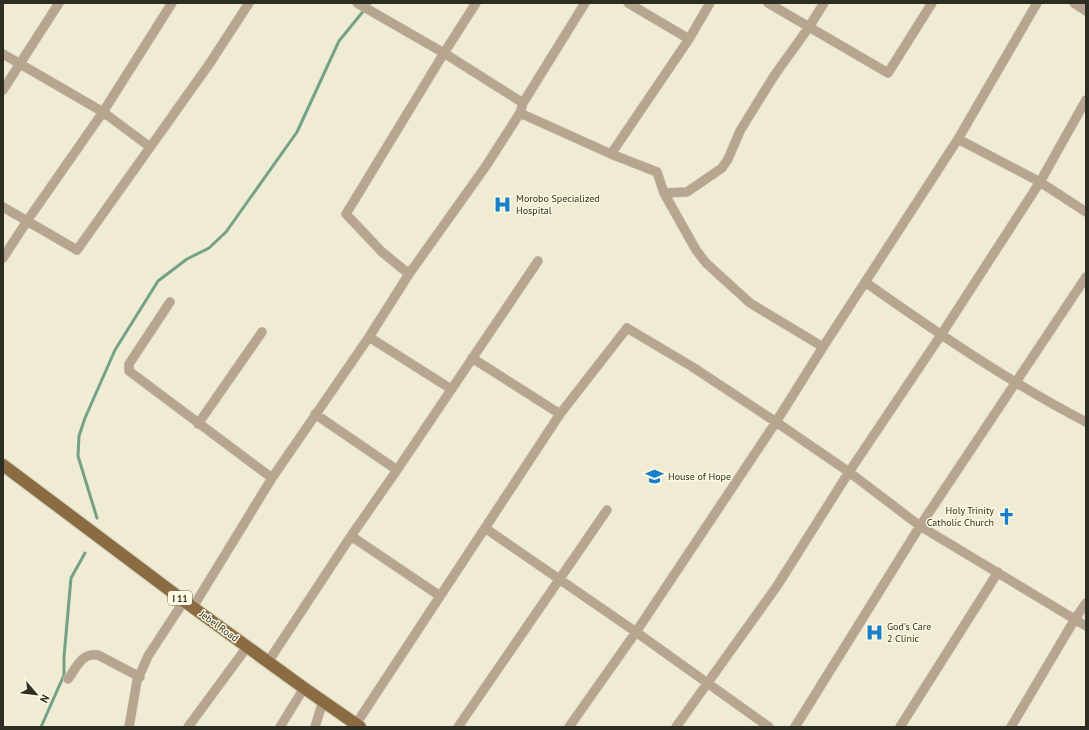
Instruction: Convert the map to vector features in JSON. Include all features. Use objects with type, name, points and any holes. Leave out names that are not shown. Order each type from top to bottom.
[{"type":"main road","name":"Jebel Road","points":[[3,465],[188,604],[358,725]]},
{"type":"street","points":[[3,90],[59,3]]},
{"type":"street","points":[[3,258],[103,112],[172,3]]},
{"type":"street","points":[[357,3],[444,53],[523,103]]},
{"type":"street","points":[[409,274],[382,252],[346,214],[476,3]]},
{"type":"street","points":[[129,727],[137,681],[148,656],[188,604],[409,274],[486,166],[520,113],[523,103],[585,3]]},
{"type":"street","points":[[628,3],[690,40]]},
{"type":"street","points":[[611,154],[690,40],[710,3]]},
{"type":"street","points":[[768,3],[888,73],[932,3]]},
{"type":"street","points":[[664,193],[687,192],[722,168],[728,159],[740,131],[774,76],[824,3]]},
{"type":"street","points":[[569,727],[636,632],[776,422],[822,347],[958,139],[1037,3]]},
{"type":"street","points":[[1074,3],[1086,11]]},
{"type":"street","points":[[3,207],[77,250],[210,63],[247,4]]},
{"type":"street","points":[[3,54],[103,112],[150,147]]},
{"type":"street","points":[[676,727],[777,586],[849,472],[941,335],[1040,182],[1086,100]]},
{"type":"street","points":[[520,113],[611,154],[657,172],[664,193],[696,250],[706,263],[750,303],[822,347]]},
{"type":"street","points":[[958,139],[1040,182],[1086,212]]},
{"type":"street","points":[[268,662],[351,536],[538,260]]},
{"type":"street","points":[[795,727],[920,526],[1086,277]]},
{"type":"street","points":[[865,282],[941,335],[1016,382],[1086,422]]},
{"type":"street","points":[[170,302],[129,364],[129,371],[272,478]]},
{"type":"street","points":[[358,725],[440,596],[560,414],[627,328],[691,366],[776,422],[849,472],[920,526],[1086,626]]},
{"type":"street","points":[[198,424],[262,332]]},
{"type":"street","points":[[368,337],[451,389]]},
{"type":"street","points":[[472,358],[560,414]]},
{"type":"street","points":[[315,414],[397,470]]},
{"type":"street","points":[[458,727],[607,510]]},
{"type":"street","points":[[485,528],[636,632],[768,727]]},
{"type":"street","points":[[351,536],[440,596]]},
{"type":"street","points":[[900,727],[998,572]]},
{"type":"street","points":[[1011,727],[1086,603]]},
{"type":"street","points":[[188,727],[247,646]]},
{"type":"street","points":[[68,679],[83,658],[90,654],[98,655],[140,677]]},
{"type":"street","points":[[280,727],[304,688]]},
{"type":"street","points":[[315,727],[323,701]]},
{"type":"waterway","points":[[97,518],[78,456],[79,436],[85,418],[115,350],[158,281],[187,259],[209,248],[226,232],[297,132],[339,41],[370,3]]},
{"type":"waterway","points":[[41,727],[64,675],[64,657],[71,578],[85,553]]},
{"type":"place","name":"Morobo Specialized Hospital","points":[[503,204]]},
{"type":"place","name":"House of Hope","points":[[655,476]]},
{"type":"place","name":"Holy Trinity Catholic Church","points":[[1007,516]]},
{"type":"place","name":"God's Care 2 Clinic","points":[[874,632]]}]
